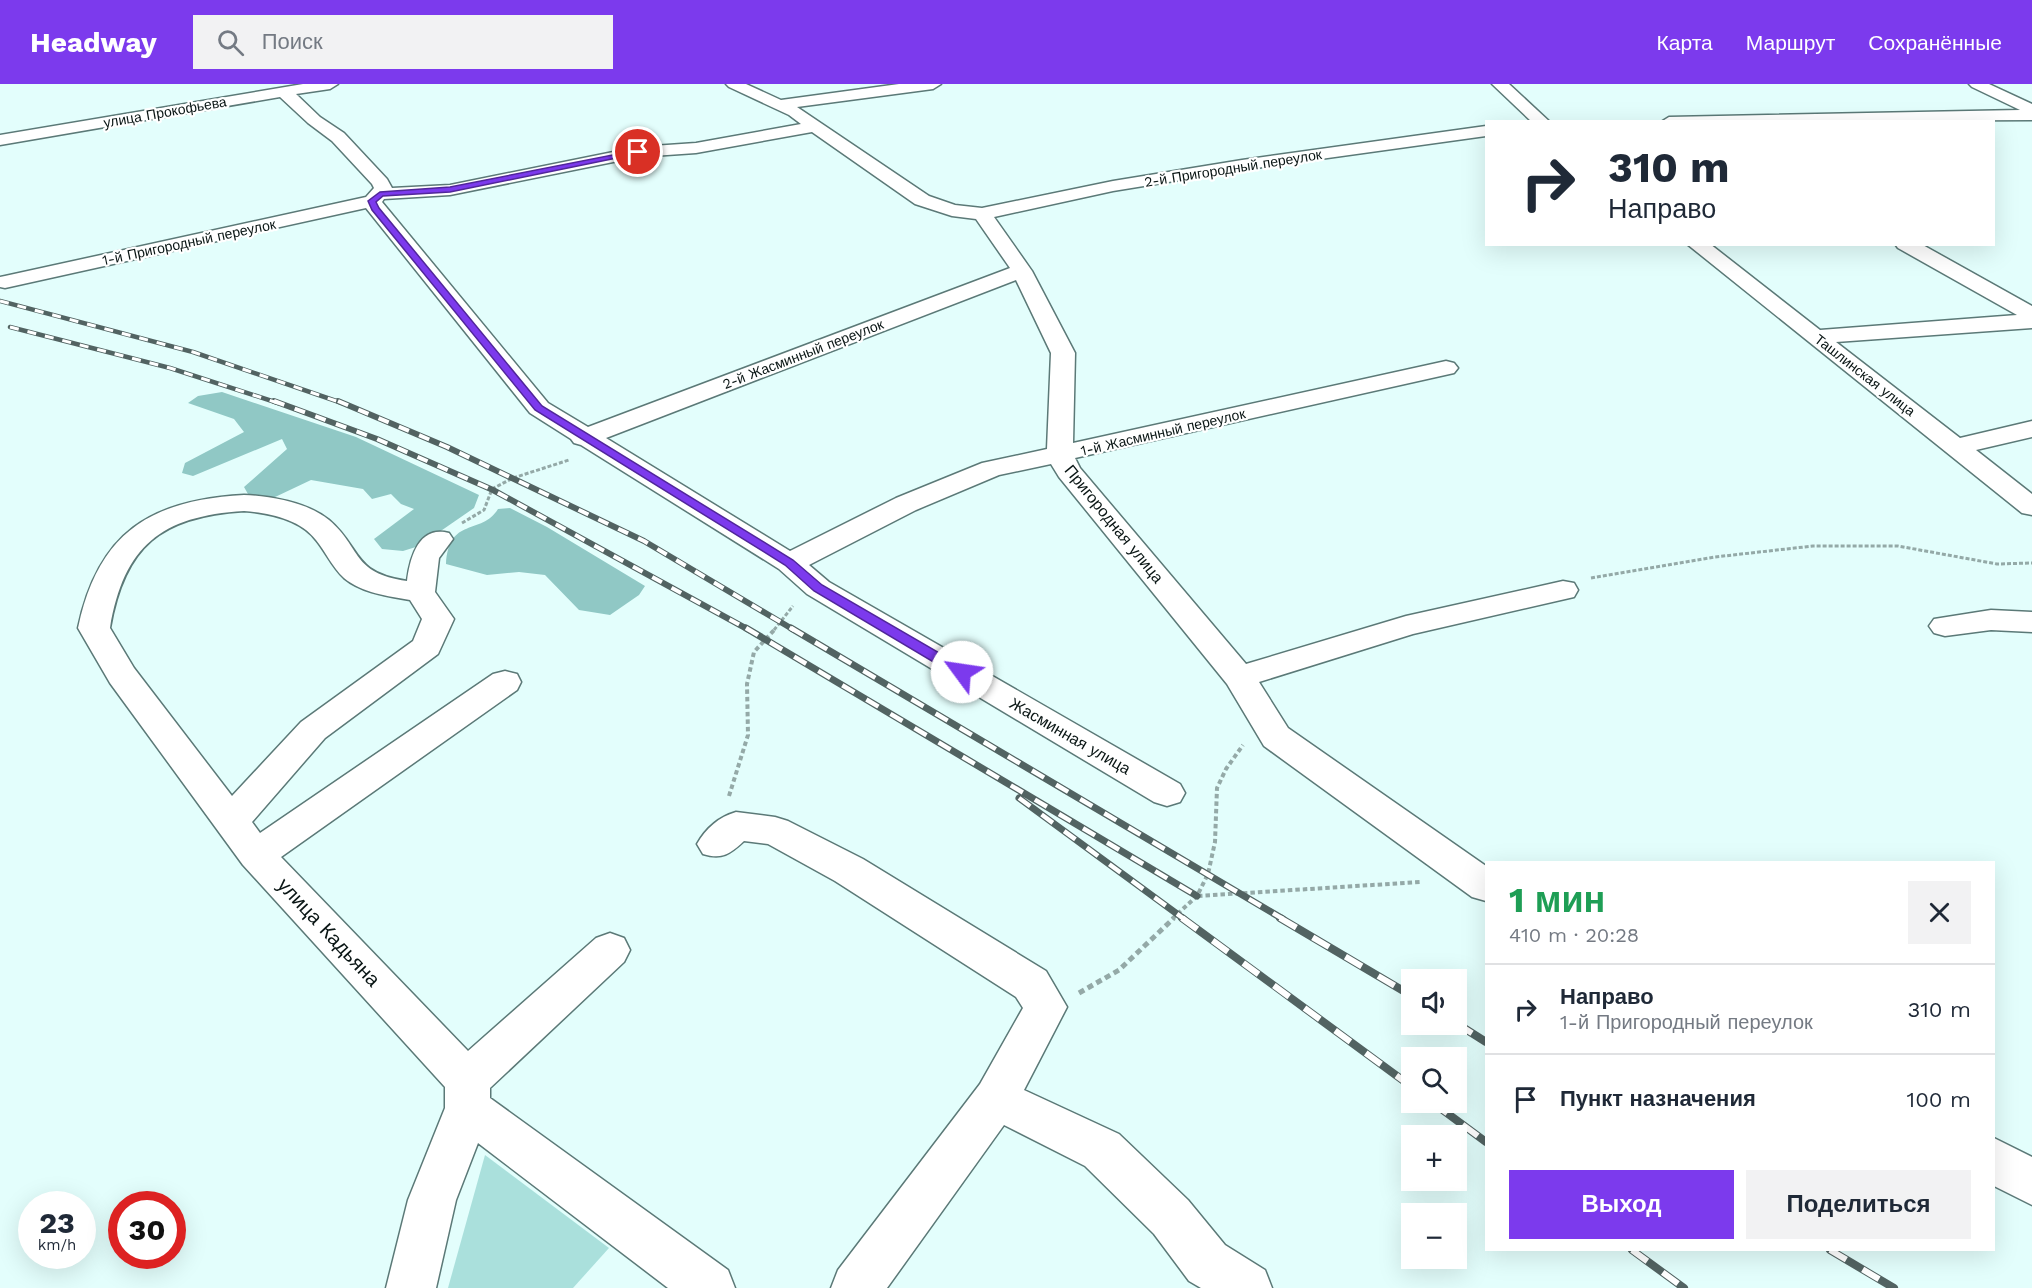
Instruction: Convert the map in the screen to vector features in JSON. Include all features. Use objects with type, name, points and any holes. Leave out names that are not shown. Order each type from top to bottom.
[{"type":"street","name":"улица Прокофьева","points":[[0,140],[330,84]]},
{"type":"street","points":[[734,84],[800,111],[922,200],[952,210],[982,214]]},
{"type":"street","name":"1-й Пригородный переулок","points":[[5,282],[376,198],[450,190],[638,152],[696,148],[866,88],[933,84]]},
{"type":"street","points":[[1500,84],[1540,120]]},
{"type":"street","points":[[1977,84],[2032,110]]},
{"type":"street","name":"Жасминная улица","points":[[284,92],[314,120],[338,137],[381,183],[383,189],[376,198],[382,217],[539,408],[590,442],[789,562],[818,588],[1167,793]]},
{"type":"street","points":[[1744,120],[2032,115]]},
{"type":"street","name":"2-й Пригородный переулок","points":[[982,214],[1113,186],[1242,165],[1485,131]]},
{"type":"street","name":"Пригородная улица","points":[[982,214],[1022,271],[1063,352],[1060,455],[1068,471],[1239,677],[1276,736],[1485,885]]},
{"type":"street","name":"Ташлинская улица","points":[[1700,246],[2032,507]]},
{"type":"street","points":[[1909,246],[2032,315]]},
{"type":"street","name":"2-й Жасминный переулок","points":[[590,442],[1022,271]]},
{"type":"street","points":[[1816,337],[2032,321]]},
{"type":"street","name":"1-й Жасминный переулок","points":[[789,562],[906,504],[991,469],[1446,368]]},
{"type":"street","points":[[1956,447],[2032,429]]},
{"type":"street","name":"улица Кадьяна","points":[[420,592],[379,586],[361,576],[346,563],[330,537],[310,519],[260,504],[224,505],[191,511],[155,525],[138,536],[124,550],[100,594],[94,628],[122,675],[256,855],[467,1094],[710,1288]]},
{"type":"street","points":[[230,822],[313,730],[427,647],[438,619],[420,592],[425,557],[439,539]]},
{"type":"street","points":[[1239,677],[1406,626],[1563,590]]},
{"type":"street","points":[[1945,626],[1991,620],[2032,622]]},
{"type":"street","points":[[256,855],[505,682]]},
{"type":"street","points":[[716,844],[736,826],[775,831],[849,870],[1031,984],[1046,1007],[996,1099],[856,1288]]},
{"type":"street","points":[[411,1288],[432,1200],[467,1094],[610,950]]},
{"type":"street","points":[[996,1099],[1102,1150],[1171,1217],[1207,1263],[1247,1288]]},
{"type":"street","points":[[1995,1162],[2032,1182]]},
{"type":"path","points":[[439,539],[484,510],[492,489],[513,478],[574,459],[590,442]]},
{"type":"path","points":[[1563,590],[1594,576],[1715,557],[1813,546],[1898,546],[1997,564],[2032,563]]},
{"type":"path","points":[[716,844],[748,735],[747,684],[754,652],[789,614],[794,605],[785,584],[789,562]]},
{"type":"path","points":[[1046,1007],[1090,988],[1119,970],[1197,896],[1208,874],[1215,842],[1217,788],[1226,769],[1265,719]]},
{"type":"path","points":[[1197,896],[1236,891],[1402,885],[1464,870]]},
{"type":"shaded area","points":[[222,392],[356,437],[479,495],[474,508],[419,546],[403,551],[382,549],[374,539],[414,509],[401,504],[391,494],[372,499],[363,489],[311,480],[273,498],[248,494],[244,487],[287,449],[282,439],[193,476],[182,473],[185,463],[244,432],[234,419],[188,403],[198,396]]},
{"type":"shaded area","points":[[510,508],[547,527],[645,586],[639,595],[610,615],[579,610],[545,575],[519,572],[487,575],[446,564],[448,549],[459,533],[483,522],[498,509]]},
{"type":"shaded area","points":[[485,1155],[609,1248],[573,1288],[448,1288]]},
{"type":"railway","points":[[0,301],[193,352],[342,403]]},
{"type":"railway","points":[[10,327],[170,368],[278,403]]},
{"type":"railway","points":[[274,401],[377,439],[493,490],[749,630]]},
{"type":"railway","points":[[338,401],[447,447],[644,541],[794,630]]},
{"type":"railway","points":[[746,628],[1197,896]]},
{"type":"railway","points":[[791,628],[1283,919]]},
{"type":"railway","points":[[1019,798],[1184,919]]},
{"type":"railway","points":[[1182,918],[1401,1079]]},
{"type":"railway","points":[[1280,918],[1401,990]]},
{"type":"railway","points":[[1467,1030],[1485,1041]]},
{"type":"railway","points":[[1447,1113],[1485,1141]]},
{"type":"railway","points":[[1633,1251],[1684,1288]]},
{"type":"railway","points":[[1832,1251],[1894,1288]]},
{"type":"route","points":[[638,152],[450,190],[380,194],[372,201],[375,208],[539,408],[584,438],[789,562],[818,588],[962,672]]}]
